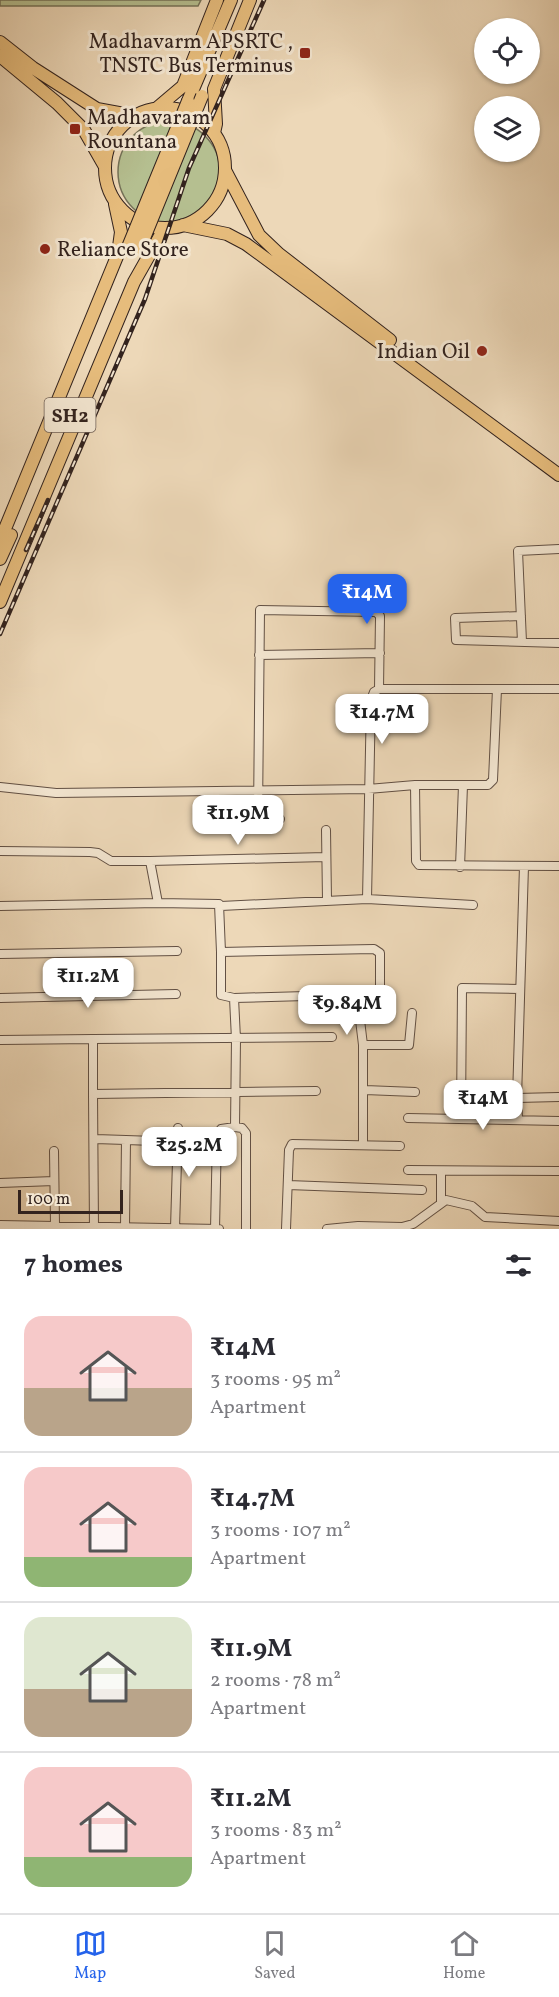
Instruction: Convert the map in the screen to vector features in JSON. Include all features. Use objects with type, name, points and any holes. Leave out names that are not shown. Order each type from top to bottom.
[{"type":"main road","points":[[157,108],[183,86],[217,0]]},
{"type":"main road","name":"SH2","points":[[0,559],[231,0]]},
{"type":"main road","name":"SH2","points":[[0,582],[242,0]]},
{"type":"main road","points":[[214,133],[216,124],[214,89],[250,0]]},
{"type":"main road","points":[[0,42],[33,68],[97,109],[135,116]]},
{"type":"main road","points":[[0,56],[57,103],[84,130],[104,165]]},
{"type":"main road","points":[[0,541],[118,254],[121,232],[114,202],[106,185],[104,165],[108,146],[119,129],[135,116],[157,108],[174,108],[189,113],[203,121],[214,133],[223,152],[226,172],[252,224],[279,254],[439,378],[559,465]]},
{"type":"main road","points":[[114,202],[136,221],[164,229],[183,225],[200,218],[213,206],[222,190],[226,172]]},
{"type":"main road","points":[[237,239],[252,224]]},
{"type":"main road","points":[[183,225],[208,228],[237,239],[473,409],[559,475]]},
{"type":"main road","points":[[0,602],[134,282],[164,229]]},
{"type":"street","points":[[522,642],[518,551],[559,549]]},
{"type":"street","points":[[280,819],[260,818],[256,790],[259,612],[262,609],[376,612],[380,616],[379,688]]},
{"type":"street","points":[[521,616],[459,617],[455,622],[455,639],[459,642],[559,643]]},
{"type":"street","points":[[259,655],[380,653]]},
{"type":"street","points":[[367,899],[371,700],[374,692],[379,688],[559,689]]},
{"type":"street","points":[[0,787],[56,793],[488,785],[493,780],[497,689]]},
{"type":"street","points":[[415,785],[416,861],[423,866],[559,866]]},
{"type":"street","points":[[460,867],[463,785]]},
{"type":"street","points":[[326,830],[327,900]]},
{"type":"street","points":[[0,851],[90,852],[98,853],[111,861],[326,857]]},
{"type":"street","points":[[150,861],[158,903]]},
{"type":"street","points":[[518,1119],[519,989],[524,866]]},
{"type":"street","points":[[0,906],[216,902],[221,906],[367,899],[473,905]]},
{"type":"street","points":[[221,906],[220,995],[234,998],[375,993],[380,988],[380,953],[374,950],[221,952]]},
{"type":"street","points":[[0,954],[177,951]]},
{"type":"street","points":[[461,1118],[462,988],[519,989]]},
{"type":"street","points":[[0,998],[176,994]]},
{"type":"street","points":[[234,998],[235,1127]]},
{"type":"street","points":[[363,1045],[409,1045],[412,1013]]},
{"type":"street","points":[[360,1020],[365,1090],[363,1144]]},
{"type":"street","points":[[0,1040],[332,1037]]},
{"type":"street","points":[[93,1040],[94,1227]]},
{"type":"street","points":[[93,1094],[316,1090]]},
{"type":"street","points":[[365,1090],[415,1092]]},
{"type":"street","points":[[517,1098],[559,1097]]},
{"type":"street","points":[[408,1118],[559,1121]]},
{"type":"street","points":[[0,1225],[217,1229],[217,1134],[221,1129],[235,1127],[242,1128],[246,1133],[246,1229]]},
{"type":"street","points":[[175,1228],[178,1128]]},
{"type":"street","points":[[95,1139],[154,1141]]},
{"type":"street","points":[[125,1227],[126,1140]]},
{"type":"street","points":[[286,1229],[292,1144],[400,1146]]},
{"type":"street","points":[[54,1151],[55,1226]]},
{"type":"street","points":[[408,1170],[559,1171]]},
{"type":"street","points":[[327,1229],[404,1228],[413,1224],[437,1208],[441,1202],[441,1171]]},
{"type":"street","points":[[0,1183],[54,1181]]},
{"type":"street","points":[[288,1185],[422,1190]]},
{"type":"street","points":[[441,1202],[461,1202],[472,1206],[485,1217],[559,1221]]},
{"type":"green space","points":[[0,0],[201,0],[198,6],[0,6]]},
{"type":"green space","points":[[169,121],[188,125],[205,136],[216,153],[220,172],[216,191],[205,208],[188,219],[169,223],[150,219],[133,208],[122,191],[118,172],[122,153],[133,136],[150,125]]},
{"type":"railway","points":[[0,634],[145,299],[189,168],[264,0]]},
{"type":"railway","points":[[26,550],[48,500]]},
{"type":"place","name":"Madhavarm APSRTC , TNSTC Bus Terminus","points":[[305,53]]},
{"type":"place","name":"Madhavaram Rountana","points":[[75,129]]},
{"type":"place","name":"Reliance Store","points":[[45,249]]},
{"type":"place","name":"Indian Oil","points":[[482,351]]}]
